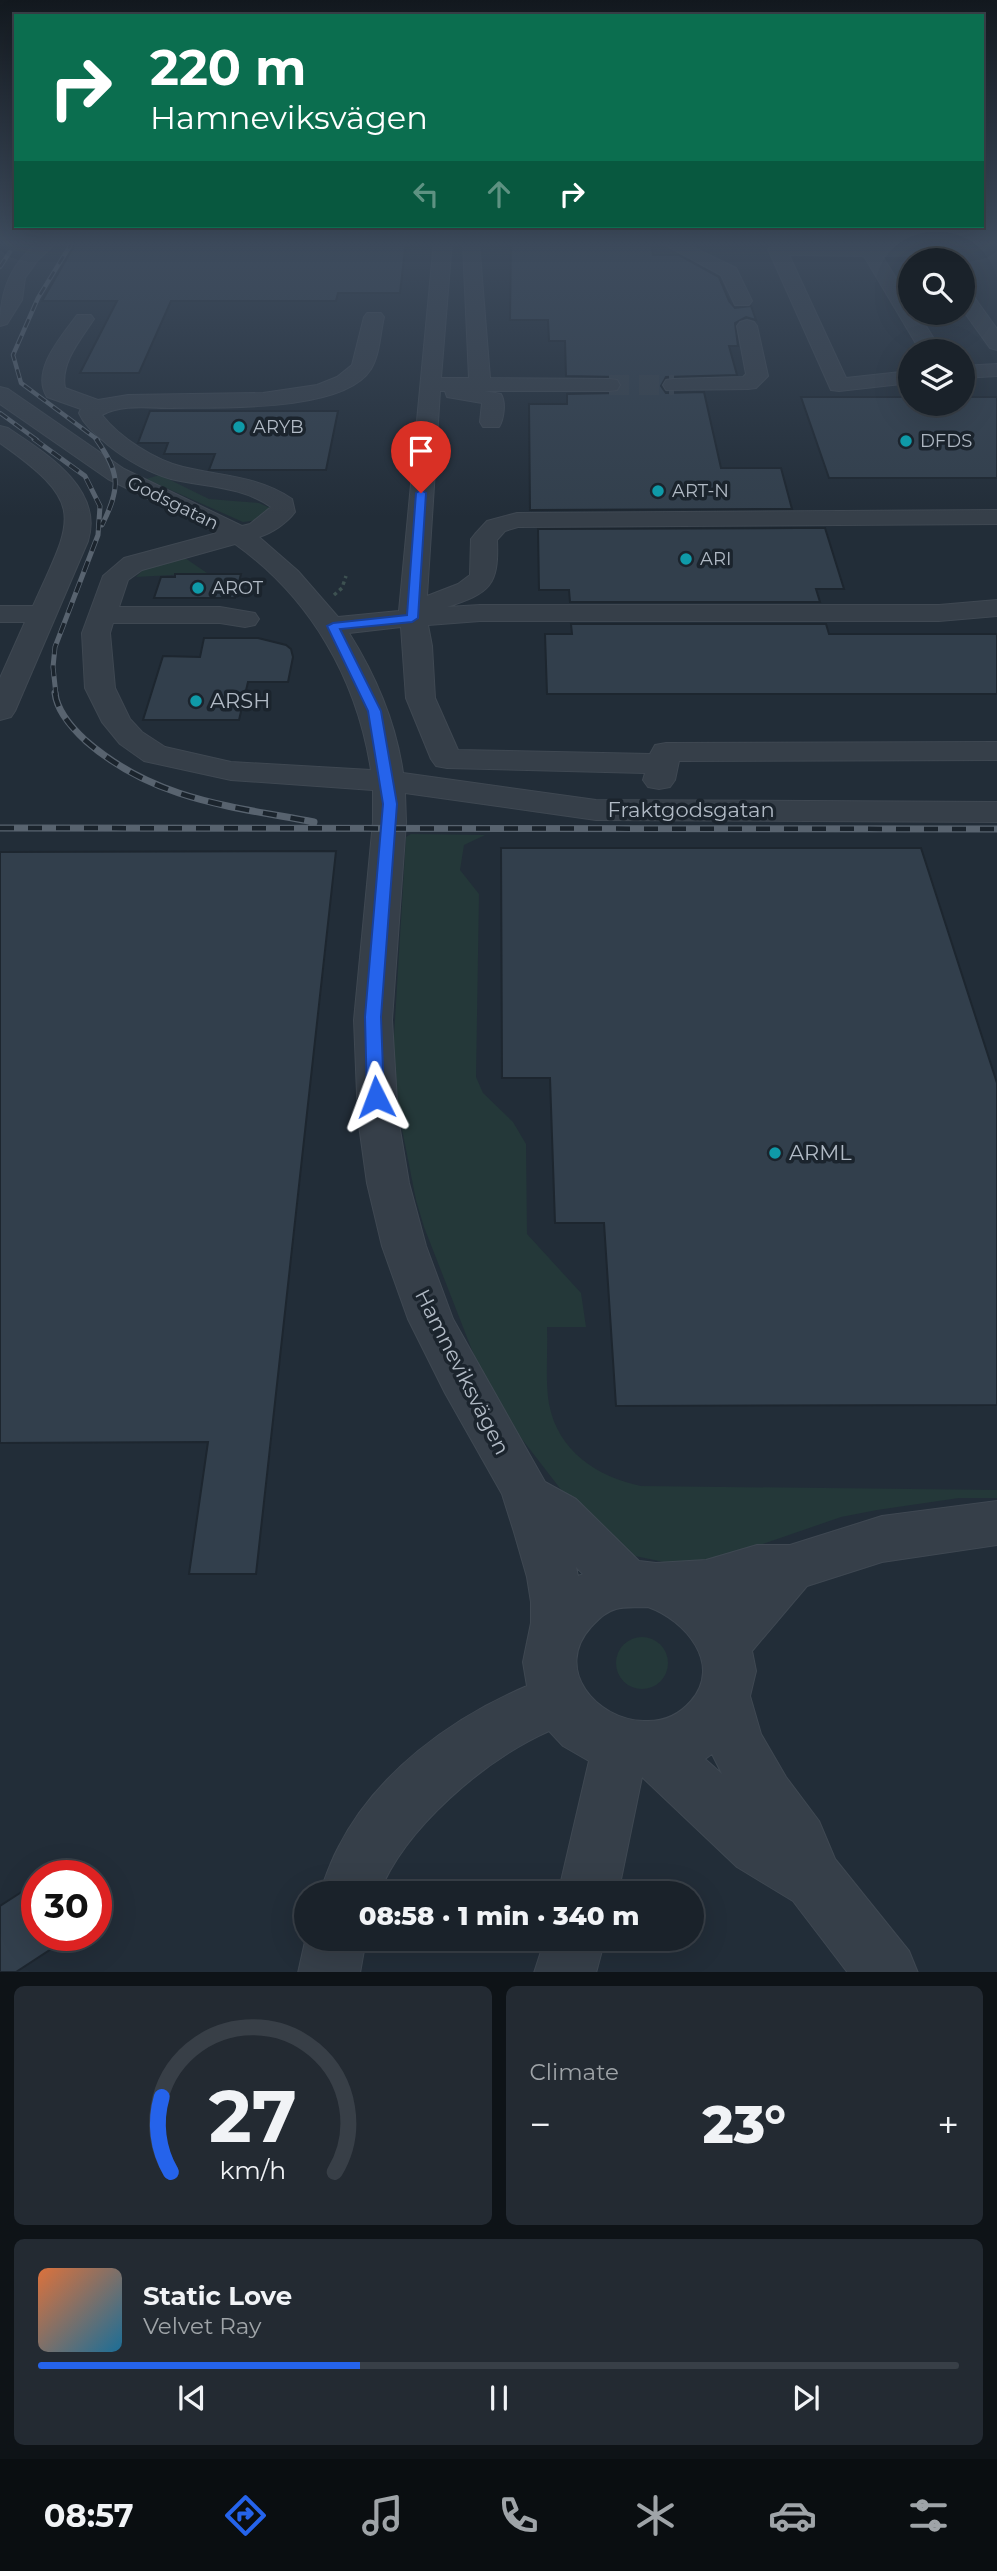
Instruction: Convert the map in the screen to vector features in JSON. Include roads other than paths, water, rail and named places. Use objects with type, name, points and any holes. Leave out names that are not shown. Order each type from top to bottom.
[{"type":"street","points":[[76,333],[54,370],[52,382],[55,392],[98,408]]},
{"type":"street","points":[[370,333],[363,365],[346,381],[321,391],[271,399],[136,401],[98,408],[90,413],[93,420],[135,455],[166,470],[265,493],[283,504],[283,512],[274,520],[240,536],[151,558],[122,570],[116,576],[96,633],[100,688],[117,722],[131,738],[155,754],[231,771],[388,781]]},
{"type":"street","points":[[435,333],[413,612],[420,641],[419,687],[425,716],[447,759],[663,764]]},
{"type":"street","points":[[477,333],[480,384]]},
{"type":"street","points":[[674,385],[748,383],[757,376],[748,333]]},
{"type":"street","points":[[816,333],[839,384],[898,378]]},
{"type":"street","points":[[975,371],[997,370]]},
{"type":"street","points":[[430,388],[480,384],[610,385]]},
{"type":"street","points":[[430,388],[493,399],[491,422]]},
{"type":"street","name":"Godsgatan","points":[[0,394],[116,475],[240,536],[295,582],[333,626]]},
{"type":"street","points":[[0,433],[57,477],[76,502],[78,532],[0,711]]},
{"type":"street","points":[[333,626],[413,612],[458,594],[481,580],[484,573],[484,539],[490,515],[537,518],[997,517]]},
{"type":"street","points":[[413,612],[443,615],[939,613],[997,608]]},
{"type":"street","points":[[0,614],[44,614]]},
{"type":"street","points":[[101,615],[220,615],[245,619]]},
{"type":"street","points":[[443,615],[455,621],[478,624],[997,621]]},
{"type":"street","name":"Hamneviksvägen","points":[[333,626],[374,711],[388,781],[390,804],[373,1017],[379,1134],[396,1212],[411,1271],[427,1312],[528,1497],[555,1586],[557,1627]]},
{"type":"street","points":[[528,799],[614,792],[658,784],[667,752],[997,751]]},
{"type":"street","points":[[528,1497],[558,1515],[641,1583],[685,1597],[699,1607],[718,1632],[736,1744],[766,1797],[798,1842],[814,1880],[887,1972]]},
{"type":"street","points":[[790,1568],[772,1591],[738,1625],[708,1723],[697,1733],[669,1747],[636,1748],[604,1741],[578,1724],[559,1699],[550,1670],[550,1655],[557,1627],[574,1605],[585,1596],[611,1584],[706,1584],[757,1568],[790,1568],[882,1539],[997,1523]]},
{"type":"street","points":[[352,1881],[355,1870],[375,1839],[437,1771],[500,1726],[559,1699]]},
{"type":"street","points":[[636,1748],[758,1846],[814,1880]]},
{"type":"street","points":[[592,1881],[636,1748]]},
{"type":"street","points":[[330,1972],[334,1951]]},
{"type":"street","points":[[565,1972],[571,1951]]},
{"type":"lane","name":"Fraktgodsgatan","points":[[388,781],[596,810],[997,812]]},
{"type":"tunnel","points":[[609,385],[674,385]]},
{"type":"railway","points":[[23,333],[13,355],[21,383],[98,440]]},
{"type":"railway","points":[[0,413],[37,440]]},
{"type":"railway","points":[[34,439],[85,476],[100,506],[98,535],[55,647],[53,667],[56,695]]},
{"type":"railway","points":[[96,439],[110,461],[115,480],[115,490],[102,525]]},
{"type":"railway","points":[[55,693],[62,713],[71,726],[112,761],[138,776],[194,798],[314,822]]},
{"type":"railway","points":[[0,828],[997,829]]},
{"type":"place","name":"ARYB","points":[[239,427]]},
{"type":"place","name":"DFDS","points":[[906,441]]},
{"type":"place","name":"ART-N","points":[[658,491]]},
{"type":"place","name":"ARI","points":[[686,559]]},
{"type":"place","name":"AROT","points":[[198,588]]},
{"type":"place","name":"ARSH","points":[[196,701]]},
{"type":"place","name":"ARML","points":[[775,1153]]}]
